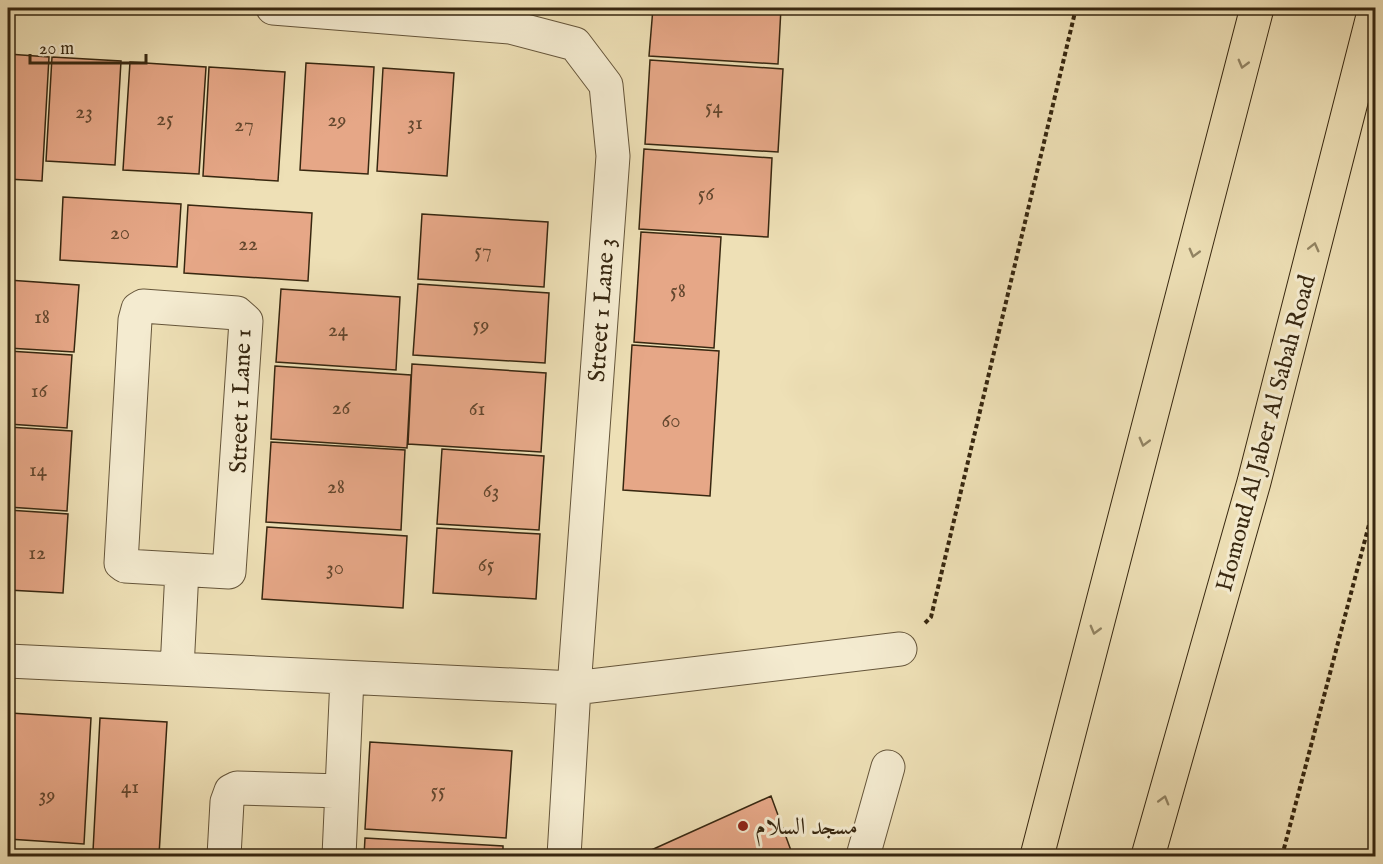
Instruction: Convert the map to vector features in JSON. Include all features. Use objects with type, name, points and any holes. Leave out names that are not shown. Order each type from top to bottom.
[{"type":"main road","points":[[1032,854],[1257,8]]},
{"type":"main road","name":"Homoud Al Jaber Al Sabah Road","points":[[1148,856],[1254,482],[1375,8]]},
{"type":"street","name":"Street 1 Lane 3","points":[[273,8],[307,8],[521,30],[575,44],[606,85],[613,156],[573,688],[564,856]]},
{"type":"street","name":"Street 1 Lane 1","points":[[143,306],[237,313],[247,324],[231,570],[228,573],[182,570],[125,566],[121,563],[135,320],[138,309],[143,306]]},
{"type":"street","points":[[177,669],[182,570]]},
{"type":"street","points":[[8,661],[573,688],[900,649]]},
{"type":"street","points":[[339,856],[347,678]]},
{"type":"street","points":[[863,856],[888,767]]},
{"type":"street","points":[[224,856],[227,802],[231,791],[237,788],[342,791]]},
{"type":"path","points":[[900,649],[931,617],[1076,8]]},
{"type":"path","points":[[1282,856],[1376,498]]},
{"type":"building","points":[[653,8],[781,8],[778,64],[649,56]]},
{"type":"building","points":[[8,54],[49,57],[42,181],[8,179]]},
{"type":"building","points":[[52,57],[121,61],[115,165],[46,161]]},
{"type":"building","points":[[650,60],[783,69],[778,152],[645,144]]},
{"type":"building","points":[[130,62],[206,67],[199,174],[123,170]]},
{"type":"building","points":[[306,63],[374,67],[368,174],[300,170]]},
{"type":"building","points":[[209,67],[285,72],[278,181],[203,176]]},
{"type":"building","points":[[383,68],[454,73],[447,176],[377,171]]},
{"type":"building","points":[[644,149],[772,158],[768,237],[639,229]]},
{"type":"building","points":[[63,197],[181,204],[177,267],[60,260]]},
{"type":"building","points":[[188,205],[312,213],[308,281],[184,273]]},
{"type":"building","points":[[422,214],[548,222],[544,287],[418,279]]},
{"type":"building","points":[[641,232],[721,237],[714,348],[634,342]]},
{"type":"building","points":[[8,280],[79,285],[74,352],[8,348]]},
{"type":"building","points":[[418,284],[549,293],[545,363],[413,355]]},
{"type":"building","points":[[281,289],[400,297],[396,370],[276,362]]},
{"type":"building","points":[[632,345],[719,351],[710,496],[623,490]]},
{"type":"building","points":[[8,351],[72,355],[67,428],[8,424]]},
{"type":"building","points":[[412,364],[546,373],[541,452],[408,444]]},
{"type":"building","points":[[275,366],[411,375],[407,448],[271,439]]},
{"type":"building","points":[[8,427],[72,431],[67,511],[8,507]]},
{"type":"building","points":[[271,442],[405,450],[401,530],[266,522]]},
{"type":"building","points":[[442,449],[544,456],[539,530],[437,524]]},
{"type":"building","points":[[8,510],[68,514],[63,593],[8,590]]},
{"type":"building","points":[[267,527],[407,536],[403,608],[262,599]]},
{"type":"building","points":[[437,528],[540,534],[536,599],[433,593]]},
{"type":"building","points":[[10,713],[91,718],[84,844],[8,839]]},
{"type":"building","points":[[100,718],[167,722],[159,855],[93,851]]},
{"type":"building","points":[[370,742],[512,751],[506,838],[365,829]]},
{"type":"building","name":"مسجد السلام","points":[[771,796],[793,856],[638,856]]},
{"type":"building","points":[[365,838],[503,846],[503,856],[364,856]]},
{"type":"place","name":"مسجد السلام","points":[[743,826]]}]
